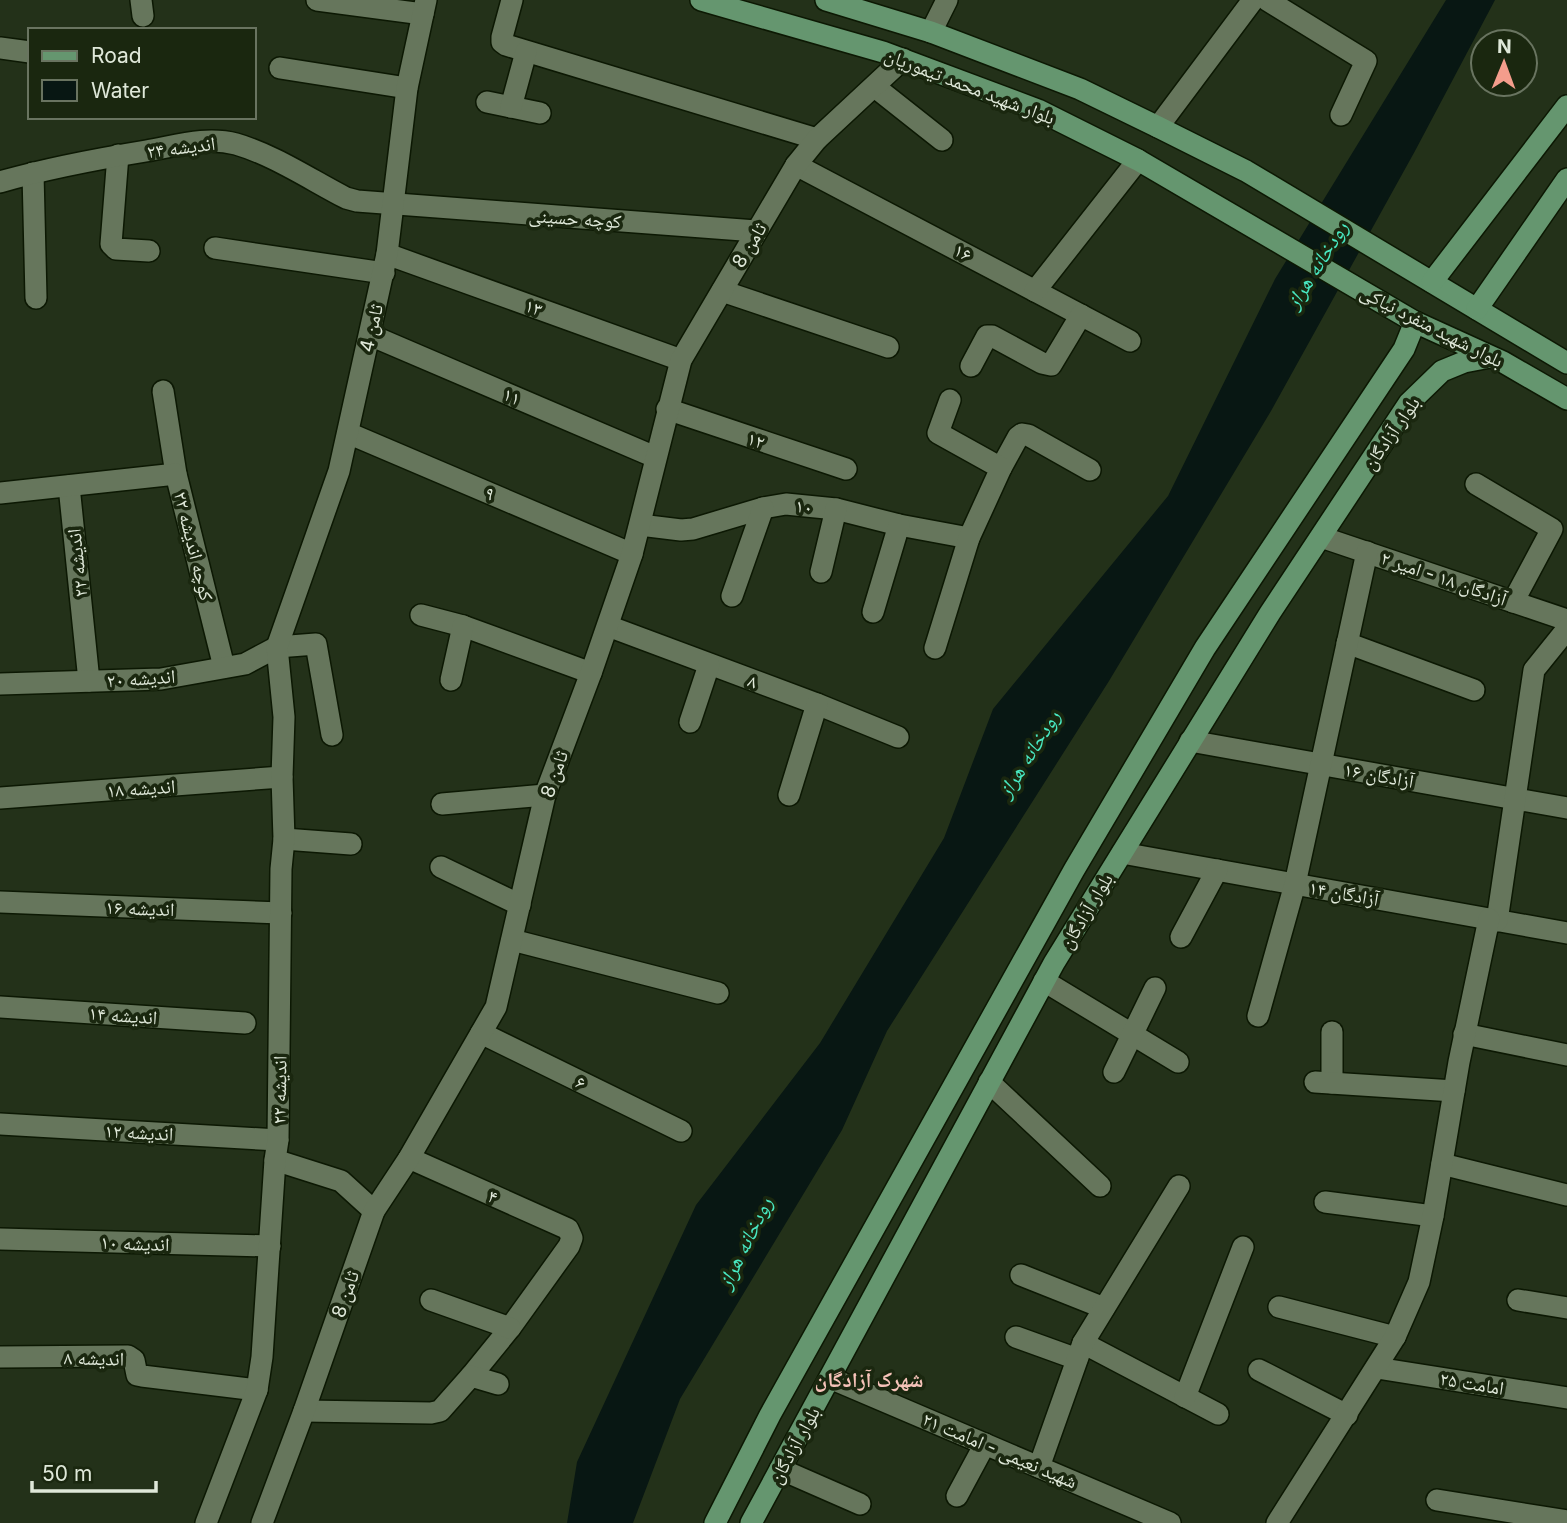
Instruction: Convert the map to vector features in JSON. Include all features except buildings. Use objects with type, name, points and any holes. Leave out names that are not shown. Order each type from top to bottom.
[{"type":"main road","name":"بلوار شهید محمد تیموریان","points":[[701,0],[903,60],[1038,110],[1108,144],[1226,209]]},
{"type":"main road","name":"بلوار شهید محمد تیموریان","points":[[826,0],[931,32],[1080,89],[1246,171]]},
{"type":"main road","points":[[1432,282],[1567,106]]},
{"type":"main road","points":[[1108,144],[1130,114]]},
{"type":"main road","points":[[1138,160],[1158,127]]},
{"type":"main road","name":"بلوار شهید منفرد نیاکی","points":[[1246,171],[1567,363]]},
{"type":"main road","points":[[1477,309],[1567,179]]},
{"type":"main road","name":"بلوار شهید منفرد نیاکی","points":[[1226,209],[1415,322],[1490,356],[1567,399]]},
{"type":"main road","name":"بلوار آزادگان","points":[[715,1523],[770,1415],[1060,894],[1205,648],[1404,349],[1415,322]]},
{"type":"main road","name":"بلوار آزادگان","points":[[751,1523],[1044,982],[1263,625],[1409,402],[1442,371],[1490,356]]},
{"type":"main road","points":[[1231,610],[1263,625]]},
{"type":"street","points":[[317,0],[424,7]]},
{"type":"street","points":[[512,0],[502,43],[817,139]]},
{"type":"street","points":[[931,32],[947,0]]},
{"type":"street","points":[[1158,127],[1252,0]]},
{"type":"street","points":[[1267,0],[1366,61],[1341,115]]},
{"type":"street","name":"ثامن 4","points":[[277,647],[339,471],[348,433],[386,263],[407,88],[424,7]]},
{"type":"street","points":[[0,48],[28,52]]},
{"type":"street","points":[[511,107],[526,52]]},
{"type":"street","name":"ثامن 8","points":[[262,1523],[374,1211],[409,1158],[496,1007],[545,795],[632,554],[681,360],[796,165],[817,139],[903,60]]},
{"type":"street","points":[[280,68],[407,88]]},
{"type":"street","points":[[875,87],[942,140]]},
{"type":"street","points":[[487,102],[540,113]]},
{"type":"street","name":"اندیشه ۲۴","points":[[0,182],[118,155],[210,140],[256,151],[346,198],[394,205]]},
{"type":"street","points":[[118,155],[111,244],[116,249],[149,251]]},
{"type":"street","points":[[1035,290],[1138,160]]},
{"type":"street","name":"۱۶","points":[[796,165],[1130,341]]},
{"type":"street","points":[[33,173],[36,298]]},
{"type":"street","name":"کوچه حسینی","points":[[394,205],[756,231]]},
{"type":"street","name":"۱۳","points":[[215,248],[386,263],[681,360]]},
{"type":"street","points":[[722,291],[888,347]]},
{"type":"street","points":[[971,366],[987,336],[1051,365],[1081,315]]},
{"type":"street","name":"۱۱","points":[[370,335],[655,457]]},
{"type":"street","points":[[163,391],[176,474]]},
{"type":"street","points":[[950,400],[938,433],[1001,468]]},
{"type":"street","name":"۱۲","points":[[667,409],[846,469]]},
{"type":"street","name":"۹","points":[[348,433],[632,554]]},
{"type":"street","points":[[935,648],[969,538],[1018,437],[1022,434],[1028,435],[1090,470]]},
{"type":"street","name":"کوچه اندیشه ۲۲","points":[[0,492],[176,474],[224,667]]},
{"type":"street","points":[[1476,484],[1552,529],[1513,602]]},
{"type":"street","name":"اندیشه ۲۲","points":[[69,485],[89,681]]},
{"type":"street","name":"۱۰","points":[[640,525],[693,529],[763,508],[786,504],[836,509],[899,525],[969,538]]},
{"type":"street","points":[[732,596],[763,508]]},
{"type":"street","points":[[821,572],[836,509]]},
{"type":"street","points":[[873,612],[899,525]]},
{"type":"street","name":"آزادگان ۱۸ - امیر ۲","points":[[1321,537],[1567,620]]},
{"type":"street","points":[[1258,1016],[1296,884],[1367,552]]},
{"type":"street","points":[[421,615],[463,626],[591,673]]},
{"type":"street","points":[[451,680],[463,626]]},
{"type":"street","name":"۸","points":[[608,626],[898,737]]},
{"type":"street","points":[[1277,1523],[1395,1338],[1419,1282],[1464,1034],[1493,920],[1515,800],[1534,670],[1567,629]]},
{"type":"street","points":[[1347,643],[1474,690]]},
{"type":"street","points":[[277,647],[316,644],[332,735]]},
{"type":"street","name":"اندیشه ۲۰","points":[[0,684],[161,679],[245,664],[277,647]]},
{"type":"street","name":"اندیشه ۲۲","points":[[206,1523],[257,1390],[262,1357],[277,1150],[284,839],[284,717],[277,647]]},
{"type":"street","points":[[690,722],[709,665]]},
{"type":"street","points":[[789,795],[817,704]]},
{"type":"street","name":"آزادگان ۱۶","points":[[1190,741],[1567,808]]},
{"type":"street","name":"اندیشه ۱۸","points":[[0,798],[282,777]]},
{"type":"street","points":[[442,804],[545,795]]},
{"type":"street","points":[[284,839],[351,844]]},
{"type":"street","name":"آزادگان ۱۴","points":[[1122,853],[1567,933]]},
{"type":"street","points":[[441,867],[520,905]]},
{"type":"street","points":[[1181,937],[1217,870]]},
{"type":"street","name":"اندیشه ۱۶","points":[[0,902],[281,913]]},
{"type":"street","points":[[512,940],[718,993]]},
{"type":"street","points":[[1044,982],[1178,1062]]},
{"type":"street","points":[[1114,1072],[1155,988]]},
{"type":"street","name":"اندیشه ۱۴","points":[[0,1007],[245,1023]]},
{"type":"street","points":[[1332,1032],[1323,1083],[1454,1091]]},
{"type":"street","name":"۶","points":[[481,1033],[681,1131]]},
{"type":"street","points":[[1464,1034],[1567,1055]]},
{"type":"street","points":[[989,1082],[1100,1186]]},
{"type":"street","name":"اندیشه ۱۲","points":[[0,1124],[277,1150],[341,1181],[374,1211]]},
{"type":"street","name":"۴","points":[[409,1158],[568,1229],[572,1238],[569,1246],[510,1328]]},
{"type":"street","points":[[1442,1164],[1567,1195]]},
{"type":"street","points":[[1039,1467],[1080,1351],[1179,1186]]},
{"type":"street","points":[[1325,1202],[1433,1216]]},
{"type":"street","name":"اندیشه ۱۰","points":[[0,1239],[270,1247]]},
{"type":"street","points":[[1185,1396],[1243,1247]]},
{"type":"street","points":[[1021,1275],[1104,1308]]},
{"type":"street","points":[[304,1411],[440,1411],[510,1328],[431,1300]]},
{"type":"street","points":[[1518,1300],[1567,1308]]},
{"type":"street","points":[[1279,1307],[1395,1338]]},
{"type":"street","points":[[1016,1337],[1080,1351],[1185,1396],[1218,1414]]},
{"type":"street","name":"اندیشه ۸","points":[[0,1357],[128,1356],[134,1360],[137,1375],[257,1390]]},
{"type":"street","name":"امامت ۲۵","points":[[1377,1368],[1567,1398]]},
{"type":"street","points":[[1259,1370],[1347,1415]]},
{"type":"street","points":[[471,1376],[498,1384]]},
{"type":"street","name":"شهید نعیمی - امامت ۲۱","points":[[830,1378],[1170,1523]]},
{"type":"street","points":[[957,1496],[985,1444]]},
{"type":"street","points":[[780,1469],[860,1504]]},
{"type":"street","points":[[1437,1500],[1567,1521]]},
{"type":"water","name":"رودخانه هراز","points":[[1446,0],[1495,0],[1480,28],[1469,28],[1469,49],[1271,411],[1109,681],[887,1031],[842,1130],[680,1399],[633,1523],[567,1523],[577,1462],[696,1205],[820,1043],[944,838],[993,709],[1168,496],[1275,279]]},
{"type":"district","name":"شهرک آزادگان","points":[[869,1380]]}]
